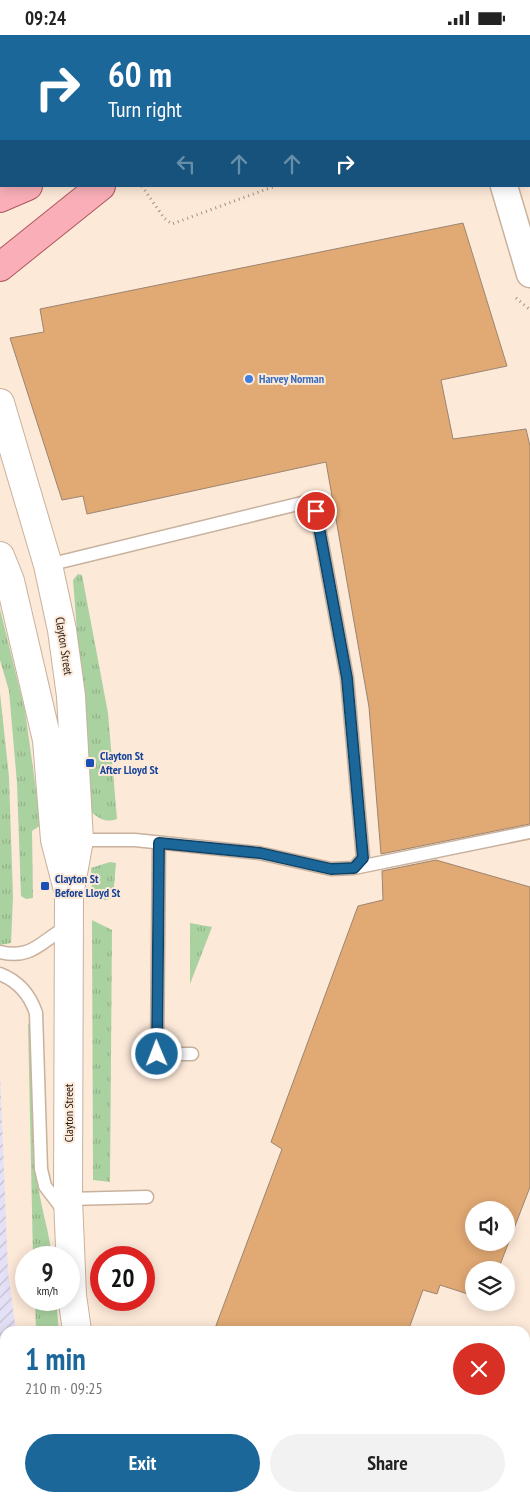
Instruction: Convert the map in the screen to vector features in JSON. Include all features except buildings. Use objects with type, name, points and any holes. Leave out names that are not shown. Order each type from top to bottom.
[{"type":"main road","points":[[0,198],[26,187]]},
{"type":"main road","points":[[0,267],[99,187]]},
{"type":"main road","name":"Clayton Street","points":[[0,403],[48,565],[62,630],[71,696],[67,840],[69,895],[69,1210],[72,1295],[76,1326]]},
{"type":"main road","name":"Clayton Street","points":[[0,556],[10,581],[47,740],[67,840]]},
{"type":"street","points":[[504,187],[530,273]]},
{"type":"lane","points":[[48,565],[306,502],[316,511],[347,678],[363,858],[354,868]]},
{"type":"lane","points":[[67,840],[134,840],[260,853],[331,869],[354,868],[530,832]]},
{"type":"lane","points":[[159,843],[157,1054],[192,1054]]},
{"type":"lane","points":[[0,952],[21,955],[30,952],[55,933],[69,926]]},
{"type":"lane","points":[[0,974],[10,978],[20,987],[32,1000],[36,1013],[42,1177],[45,1187],[63,1208],[69,1210],[147,1197]]},
{"type":"path","points":[[143,187],[164,218],[172,224],[272,187]]},
{"type":"shaded area","points":[[0,1072],[8,1272],[15,1326],[0,1326]]},
{"type":"green space","points":[[78,574],[82,575],[108,713],[117,819],[110,821],[103,820],[91,812],[73,580]]},
{"type":"green space","points":[[0,609],[25,711],[41,825],[32,831],[33,898],[26,899],[21,896],[17,783],[9,691],[0,660]]},
{"type":"green space","points":[[0,693],[9,777],[13,897],[11,943],[0,945]]},
{"type":"green space","points":[[110,862],[116,863],[113,898],[105,900],[92,894],[91,868]]},
{"type":"green space","points":[[92,920],[112,930],[110,1182],[93,1180]]},
{"type":"green space","points":[[190,923],[212,927],[190,984]]},
{"type":"green space","points":[[28,1023],[32,1031],[35,1160],[40,1198],[50,1246],[33,1246]]},
{"type":"green space","points":[[35,1311],[57,1311],[59,1326],[36,1326]]},
{"type":"place","name":"Harvey Norman","points":[[249,379]]},
{"type":"place","name":"Clayton St After Lloyd St","points":[[90,763]]},
{"type":"place","name":"Clayton St Before Lloyd St","points":[[45,886]]},
{"type":"route","points":[[157,1054],[159,843],[260,853],[331,869],[354,868],[363,858],[347,678],[316,511]]}]
